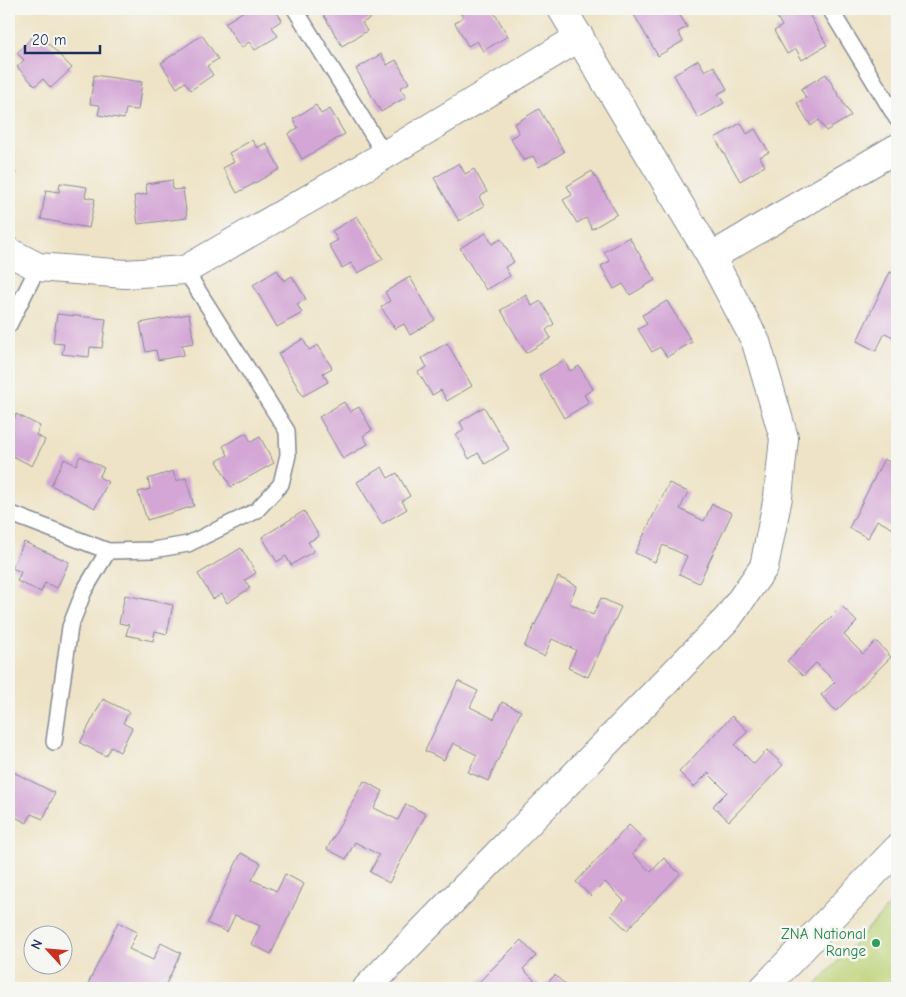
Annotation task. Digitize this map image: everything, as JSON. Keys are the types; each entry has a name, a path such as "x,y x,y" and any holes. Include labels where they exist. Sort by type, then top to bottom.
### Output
{"street":[{"path":"367,988 728,618 764,567 778,497 784,438 756,342 712,257 562,9"},
{"path":"9,252 38,267 126,274 185,270 385,155 580,37"},
{"path":"712,257 897,148"},
{"path":"764,988 897,849"}],"lane":[{"path":"295,9 385,155"},
{"path":"830,9 897,119"},
{"path":"9,325 38,267"},
{"path":"9,513 108,551 153,550 188,544 256,511 282,484 288,455 288,431 185,270"},
{"path":"54,742 70,627 84,591 108,551"}],"green space":[{"name":"ZNA National Range","path":"897,897 897,988 813,988"}],"building":[{"path":"247,9 275,9 282,20 272,27 278,36 255,50 249,42 241,48 225,23"},
{"path":"320,9 366,9 371,18 362,23 367,31 342,46"},
{"path":"458,9 492,9 508,36 483,51 477,41 468,46 455,23 463,17"},
{"path":"640,9 676,9 687,27 678,32 683,41 658,56 633,13"},
{"path":"791,9 806,9 827,45 802,60 796,49 787,54 774,31 782,26 777,17"},
{"path":"37,32 72,68 51,88 43,79 35,86 17,67 24,60 17,53"},
{"path":"202,35 218,59 207,66 213,75 191,90 185,82 177,88 161,63"},
{"path":"381,54 387,65 396,60 409,83 400,88 406,97 381,112 356,69"},
{"path":"698,60 705,71 714,66 727,89 718,94 724,103 698,118 674,75"},
{"path":"826,74 851,116 826,131 819,120 811,126 797,103 806,98 801,89"},
{"path":"94,75 142,82 138,110 126,109 124,119 98,115 100,105 90,104"},
{"path":"316,105 321,114 330,109 345,134 302,159 288,134 298,128 293,119"},
{"path":"539,109 564,152 539,167 533,156 524,161 510,138 519,133 514,124"},
{"path":"741,123 747,134 755,129 769,152 760,157 765,166 740,181 715,138"},
{"path":"252,140 257,148 266,143 280,169 237,193 223,168 234,162 229,153"},
{"path":"9,153 15,158 9,166"},
{"path":"459,163 465,174 474,169 487,192 479,197 484,206 459,221 434,178"},
{"path":"9,166 16,173 9,182"},
{"path":"592,171 617,214 592,229 586,218 577,223 563,200 572,195 567,186"},
{"path":"172,180 173,190 183,189 187,218 138,224 134,196 147,194 146,184"},
{"path":"60,183 87,187 85,197 95,199 89,228 41,219 46,190 59,192"},
{"path":"357,216 383,259 358,273 351,263 342,268 329,245 338,240 332,231"},
{"path":"486,233 492,244 501,239 514,262 505,267 510,276 486,290 460,248"},
{"path":"629,237 655,280 630,295 623,284 614,289 601,266 610,261 604,252"},
{"path":"277,270 284,281 292,276 306,299 297,304 302,313 277,327 253,285"},
{"path":"890,272 897,275 897,339 885,333 876,351 857,341"},
{"path":"410,277 435,320 410,335 404,324 395,329 381,307 390,301 385,292"},
{"path":"526,295 532,306 541,301 554,324 546,330 551,338 526,353 501,310"},
{"path":"667,301 692,342 667,357 660,347 652,352 638,329 647,324 642,315"},
{"path":"57,314 106,319 102,348 90,347 89,357 62,354 64,344 53,343"},
{"path":"189,314 194,343 182,345 184,355 158,360 156,350 146,352 140,323"},
{"path":"303,339 309,350 318,345 332,368 323,373 328,382 303,396 278,354"},
{"path":"447,343 472,386 447,401 441,390 432,395 418,372 427,367 422,358"},
{"path":"564,360 570,371 579,366 593,389 584,395 589,403 564,418 539,375"},
{"path":"344,402 350,412 359,407 372,430 363,436 368,444 343,459 319,417"},
{"path":"484,407 509,449 485,464 478,453 469,459 456,435 464,430 460,422"},
{"path":"16,414 40,426 36,435 45,440 32,466 9,454 9,422 12,423"},
{"path":"246,433 251,442 260,437 274,463 231,487 217,461 228,455 223,446"},
{"path":"80,456 104,468 99,477 108,482 95,508 51,485 64,459 76,465"},
{"path":"884,459 897,466 895,486 897,487 897,531 877,520 868,538 849,528"},
{"path":"382,467 388,478 397,473 410,496 402,501 407,509 382,524 357,482"},
{"path":"173,471 176,481 186,478 194,506 147,520 138,492 150,489 148,479"},
{"path":"669,483 688,492 680,509 704,521 712,504 732,513 699,583 679,574 687,556 663,545 655,562 635,553"},
{"path":"304,511 319,536 308,542 314,551 291,565 286,556 277,562 262,537"},
{"path":"897,540 897,553 892,550"},
{"path":"24,542 69,562 57,588 45,583 41,592 17,581 21,572 12,568"},
{"path":"241,548 256,573 245,580 250,588 227,603 222,594 213,599 198,574"},
{"path":"558,577 577,586 569,603 593,615 601,598 621,607 588,677 568,668 576,650 552,639 544,656 524,647"},
{"path":"125,595 173,605 167,634 155,631 153,641 126,635 129,625 119,623"},
{"path":"842,606 857,622 844,635 863,654 876,641 891,657 836,711 821,695 835,682 816,663 803,676 787,661"},
{"path":"458,681 478,691 470,707 494,719 502,702 521,711 488,781 468,772 477,755 453,743 444,760 425,751"},
{"path":"103,699 129,712 123,723 132,728 120,752 111,747 106,756 80,743"},
{"path":"732,716 748,731 735,745 754,764 767,750 783,765 729,821 713,806 727,792 708,773 694,787 679,772"},
{"path":"11,771 55,793 43,819 31,814 27,823 9,814 9,776"},
{"path":"364,781 383,791 374,808 398,820 406,804 426,814 389,883 370,872 379,855 355,842 346,859 327,849"},
{"path":"629,825 645,840 632,854 651,872 664,858 680,874 627,930 611,915 624,901 605,882 591,896 576,882"},
{"path":"241,853 261,863 252,880 277,891 285,874 304,884 271,954 251,944 260,926 235,915 227,932 207,923"},
{"path":"118,922 137,932 129,949 153,960 161,943 181,953 164,988 121,988 112,984 110,988 86,988"},
{"path":"521,940 536,956 523,969 542,988 473,988"},
{"path":"555,975 569,988 542,988"}],"place":[{"name":"ZNA National Range","path":"876,943"}]}
